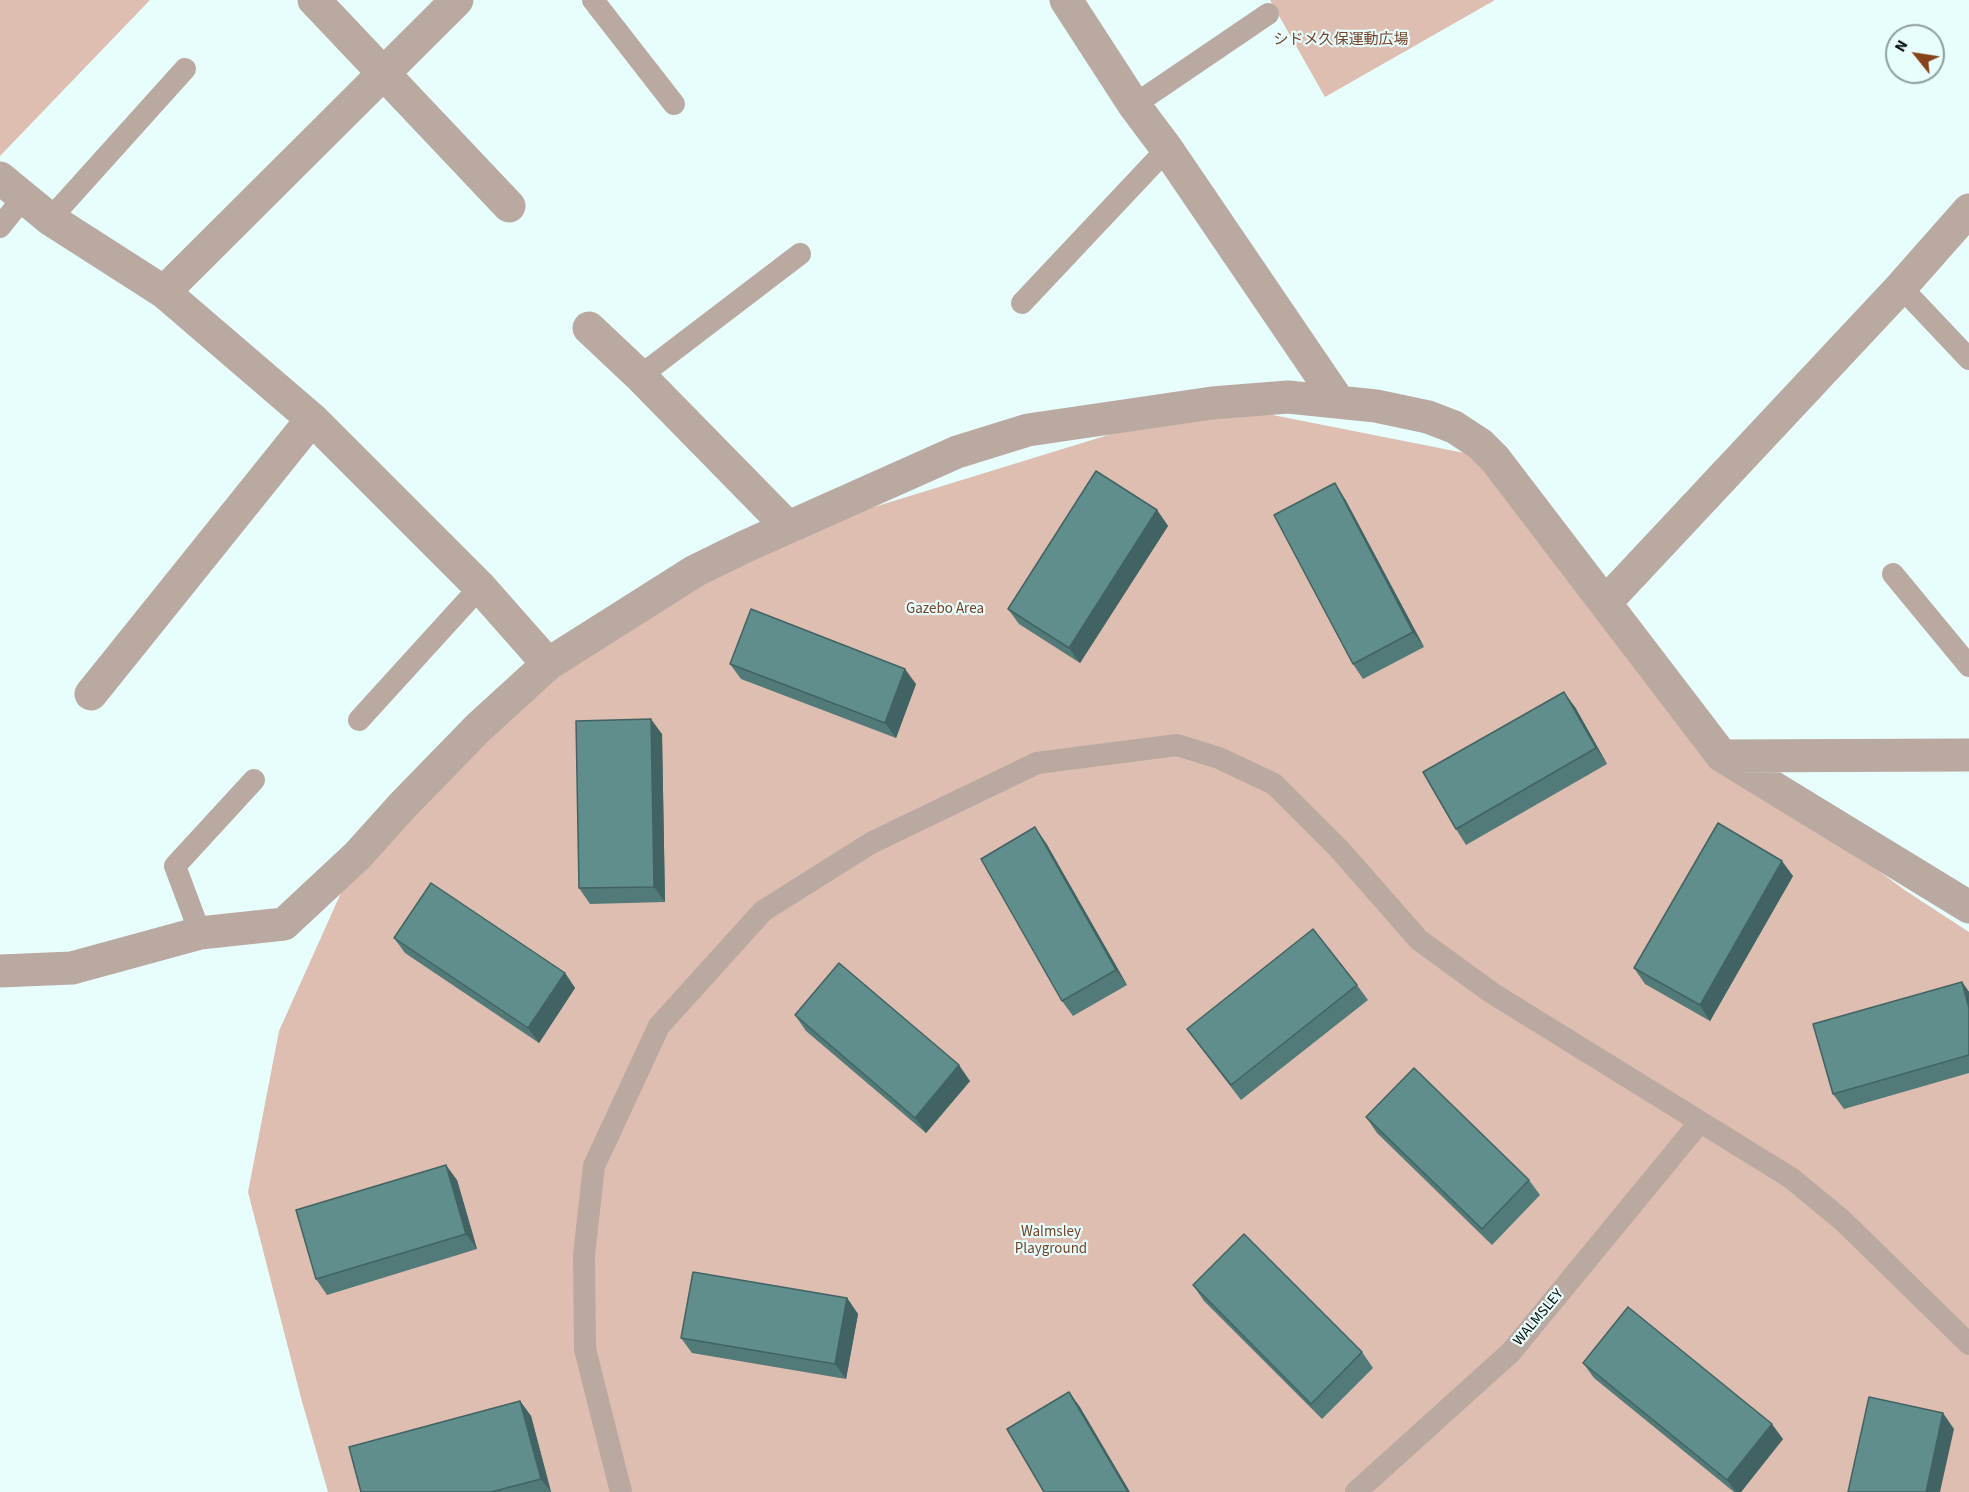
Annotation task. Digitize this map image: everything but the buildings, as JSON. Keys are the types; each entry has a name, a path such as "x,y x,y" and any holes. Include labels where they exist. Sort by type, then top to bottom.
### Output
{"street":[{"path":"314,0 509,206"},
{"path":"164,292 457,0"},
{"path":"1073,2 1134,105 1167,149 1339,402"},
{"path":"12,188 50,219 164,292 312,419 480,586 549,664"},
{"path":"1605,603 1969,210"},
{"path":"589,328 640,376 788,527"},
{"path":"0,971 72,968 200,933 284,924 358,855 402,805 478,728 549,664 695,571 788,527 957,452 1028,430 1212,403 1288,397 1376,406 1428,417 1454,427 1480,444 1495,459 1722,756 1969,907"},
{"path":"91,694 312,419"},
{"path":"1722,756 1969,755"}],"lane":[{"path":"593,0 674,104"},
{"path":"1134,105 1268,14"},
{"path":"50,219 185,69"},
{"path":"1022,303 1167,149"},
{"path":"0,227 12,188"},
{"path":"640,376 800,254"},
{"path":"1900,287 1969,359"},
{"path":"1893,574 1969,666"},
{"path":"359,720 480,586"},
{"path":"621,1492 585,1349 584,1255 594,1166 659,1026 763,911 871,843 1037,763 1177,745 1219,758 1274,784 1340,850 1419,940 1492,993 1791,1178 1842,1220 1969,1344"},
{"path":"200,933 175,866 254,780"},
{"name":"WALMSLEY","path":"1356,1492 1511,1352 1700,1122"}],"green space":[{"path":"0,0 150,0 0,156"},
{"name":"シドメ久保運動広場","path":"1270,0 1495,0 1325,97"},
{"path":"1212,403 1495,459 1722,756 1906,891 1969,932 1969,1492 328,1492 301,1398 248,1192 279,1031 358,855 520,691 744,547"}],"park label":[{"name":"Gazebo Area","path":"945,610"},
{"name":"Walmsley Playground","path":"1051,1242"}]}
